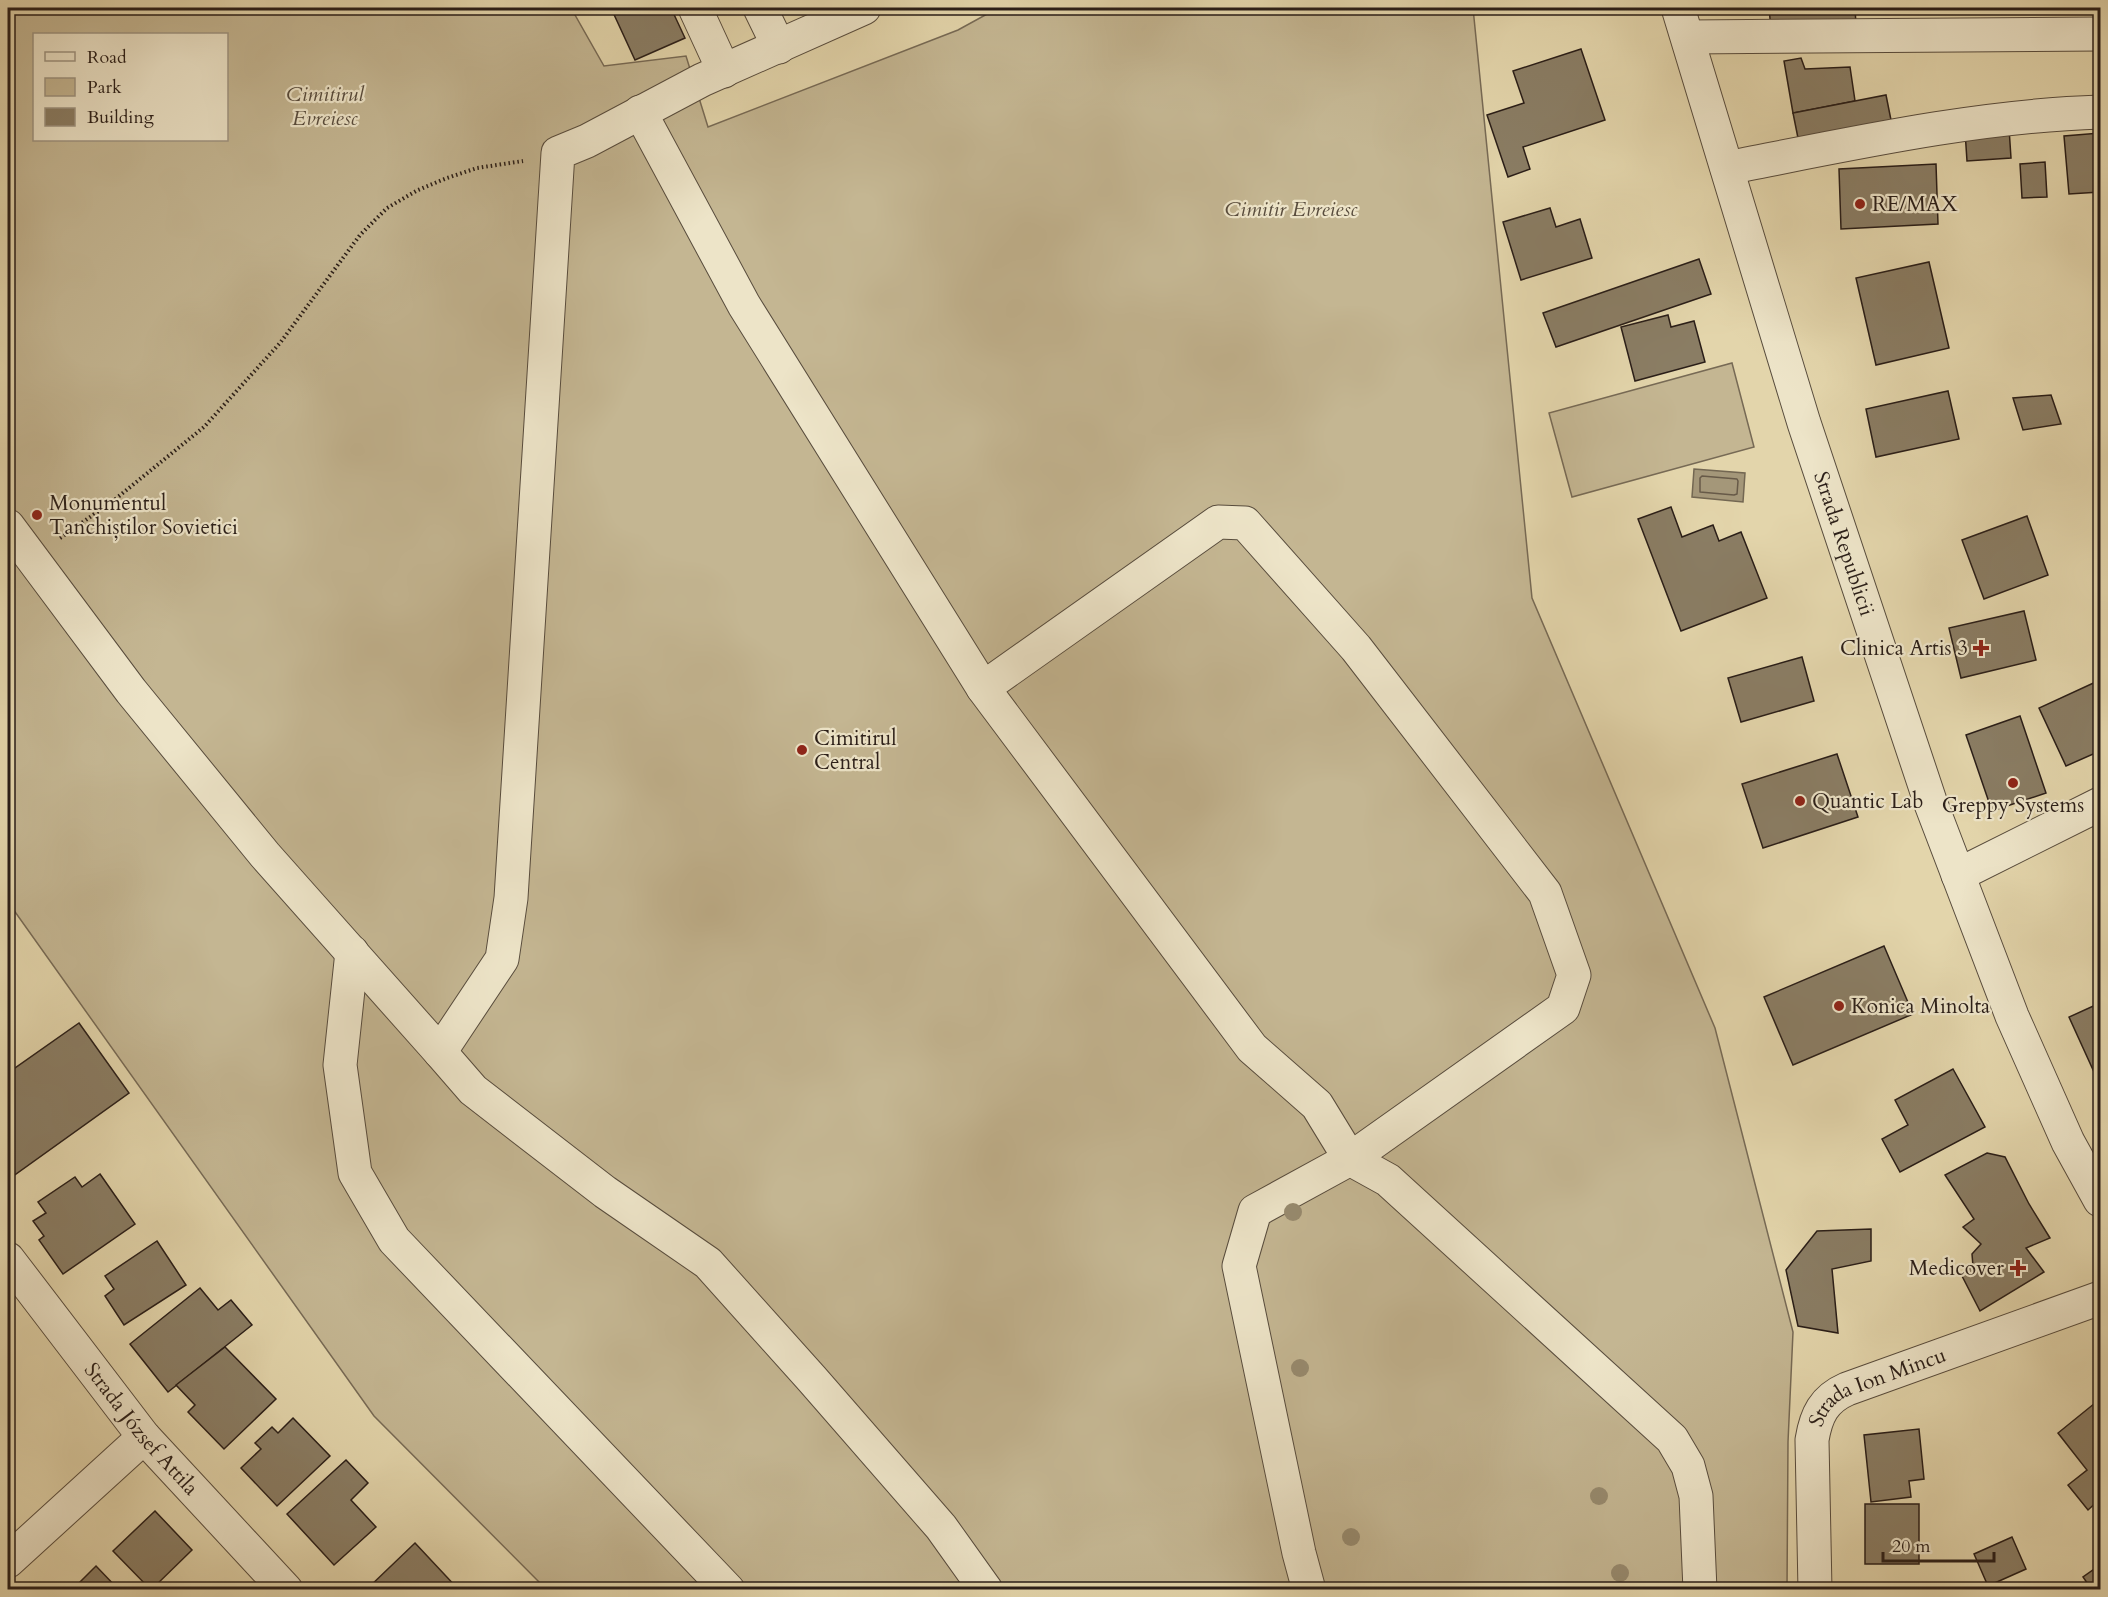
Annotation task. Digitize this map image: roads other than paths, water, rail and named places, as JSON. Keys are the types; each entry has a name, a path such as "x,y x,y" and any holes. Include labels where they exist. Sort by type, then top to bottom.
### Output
{"street":[{"path":"695,8 713,75"},
{"path":"760,8 779,47"},
{"path":"440,1052 502,959 511,898 558,153 587,141 713,75 864,8"},
{"path":"1683,22 2100,34"},
{"name":"Strada Republicii","path":"1683,22 1808,435 1931,804 2012,1016 2068,1142 2100,1200"},
{"path":"640,112 744,304 983,688 1252,1048 1317,1105 1350,1159 1388,1180 1672,1439 1688,1466 1696,1496 1700,1590"},
{"path":"1727,168 1926,130 2027,117 2100,112"},
{"path":"983,688 1218,522 1245,523 1356,648 1545,893 1574,975 1563,1008 1350,1159 1255,1211 1239,1266 1299,1553 1309,1590"},
{"path":"8,526 131,691 265,855 473,1090 596,1185 708,1263 941,1527 986,1590"},
{"path":"1958,875 2100,804"},
{"path":"352,952 340,1065 355,1173 394,1240 728,1590"},
{"name":"Strada József Attila","path":"8,1259 144,1437 286,1590"},
{"name":"Strada Ion Mincu","path":"1815,1590 1812,1440 1816,1420 1823,1405 1847,1389 2100,1298"},
{"path":"8,1561 144,1437"}],"water":[{"path":"1694,469 1745,473 1743,502 1692,497"}],"place":[{"name":"RE/MAX","path":"1860,204"},
{"name":"Monumentul Tanchiștilor Sovietici","path":"37,515"},
{"name":"Clinica Artis 3","path":"1981,648"},
{"name":"Cimitirul Central","path":"802,750"},
{"name":"Greppy Systems","path":"2013,783"},
{"name":"Quantic Lab","path":"1800,801"},
{"name":"Konica Minolta","path":"1839,1006"},
{"name":"Medicover","path":"2018,1268"}],"park label":[{"name":"Cimitirul Evreiesc","path":"325,106"},
{"name":"Cimitir Evreiesc","path":"1291,209"}]}
